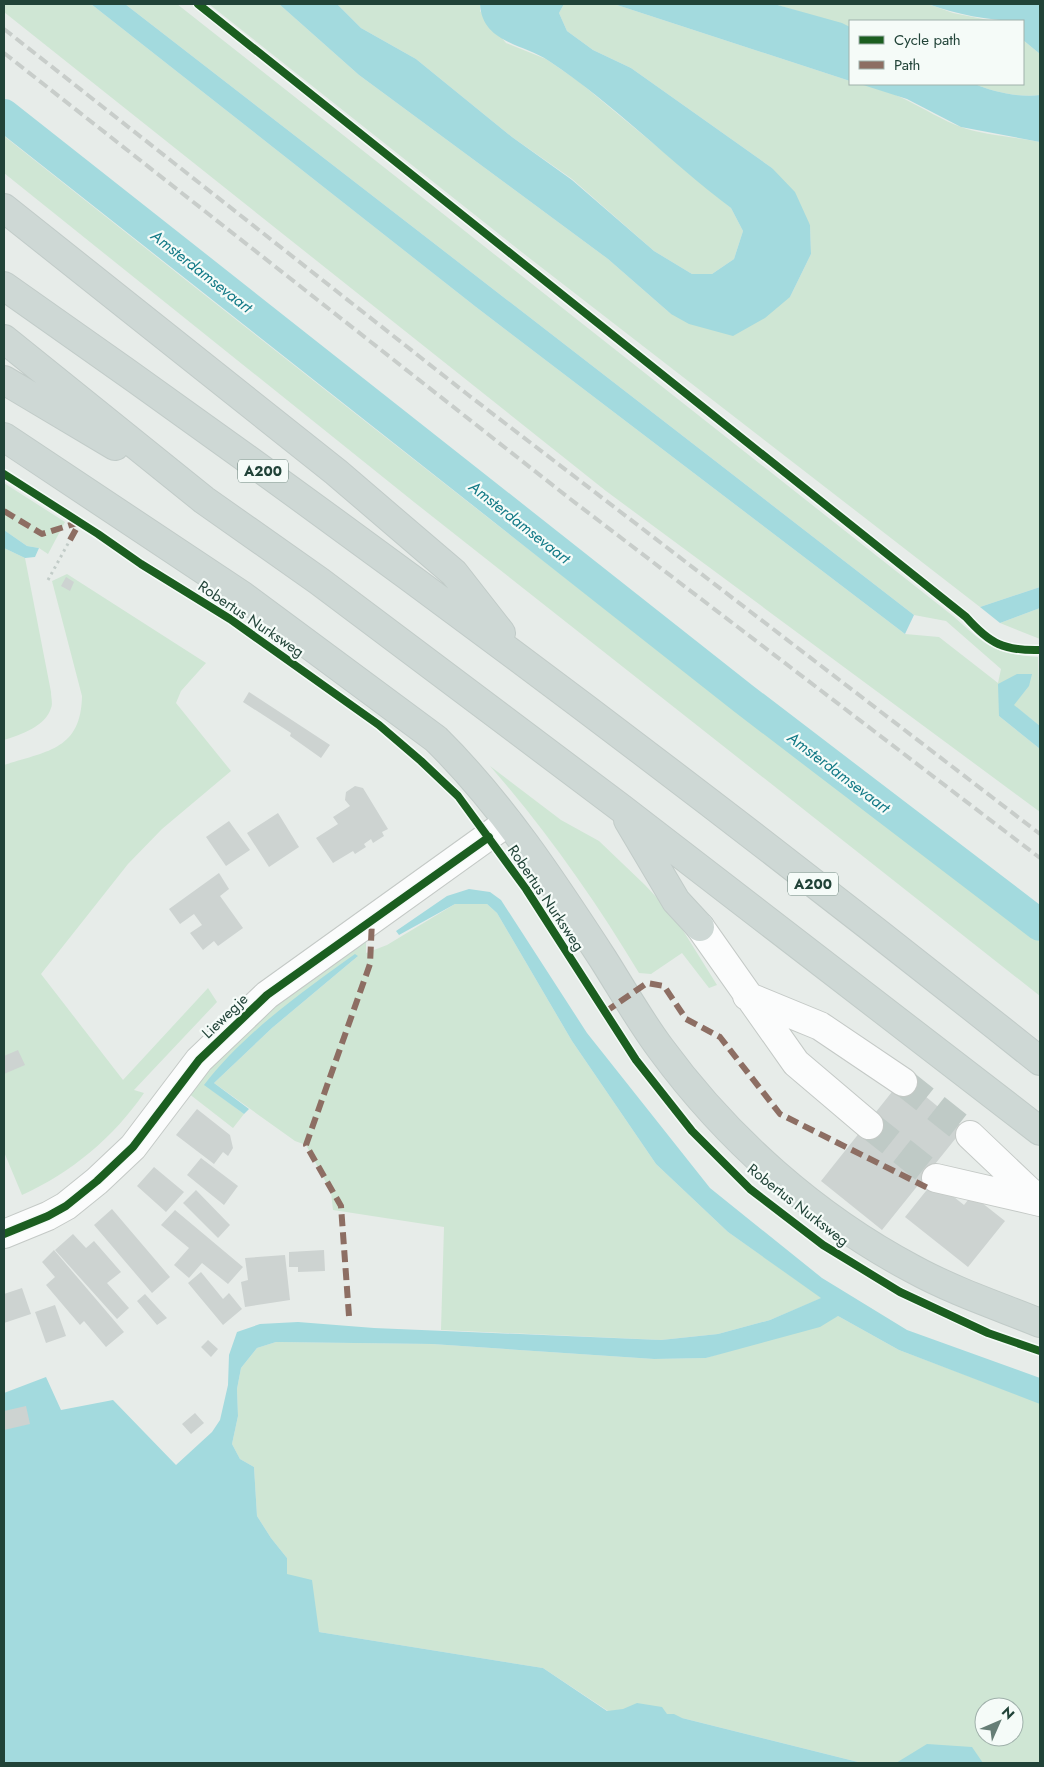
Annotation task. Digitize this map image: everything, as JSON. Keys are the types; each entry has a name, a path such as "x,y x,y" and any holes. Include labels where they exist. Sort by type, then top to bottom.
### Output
{"main road":[{"name":"A200","path":"4,208 336,472 454,573 520,658"},
{"name":"A200","path":"4,286 148,387 520,658 1040,1061"},
{"path":"4,339 204,500 319,582 621,808 1040,1131"},
{"path":"4,380 204,500"},
{"name":"Robertus Nurksweg","path":"4,437 243,596 436,740 460,763 508,822 577,919 661,1049 713,1113 770,1168 840,1224 914,1269 1040,1323"},
{"path":"621,808 676,900 700,927"}],"street":[{"name":"Liewegje","path":"4,1234 48,1216 66,1206 97,1181 133,1147 199,1060 267,995 508,822"},
{"path":"700,927 796,1063 869,1125"},
{"path":"747,996 820,1026 903,1082"},
{"path":"970,1136 1030,1192 1040,1197"},
{"path":"936,1178 1040,1202"}],"path":[{"path":"48,580 70,540"}],"green space":[{"path":"4,4 91,4 476,307 905,634 939,637 998,683 1001,669 946,621 914,615 125,4 177,4 953,616 982,641 1000,650 1023,656 1038,657 1040,726 1013,705 1029,686 999,716 1040,749 1040,812 606,491 4,12"},
{"path":"209,4 279,4 359,75 608,259 671,314 790,297 811,254 810,225 772,168 631,68 593,50 567,31 559,13 564,4 614,4 849,81 849,85 865,85 879,89 907,100 961,127 979,132 1040,142 1040,587 980,607 528,257"},
{"path":"337,4 480,4 480,11 506,43 546,59 578,81 731,208 743,231 734,259 712,274 692,274 654,251 572,179 512,137 416,59 361,28"},
{"path":"774,4 928,4 953,13 988,20 849,20 849,27"},
{"path":"1024,41 1040,54 1040,95 1024,96 990,90 978,85 1024,85"},
{"path":"4,136 520,542 1040,942 1040,996 414,502 4,173"},
{"path":"4,483 65,522 48,554 39,548 27,546 4,530"},
{"path":"4,548 25,558 51,692 52,706 44,720 38,725 4,740"},
{"path":"67,574 206,663 181,691 176,703 231,771 162,829 128,864 41,974 123,1080 208,988 217,1002 134,1090 144,1093 105,1139 58,1176 22,1195 4,1152 4,765 59,746 75,728 80,714 82,696 52,581"},
{"path":"1040,608 1040,639 1000,623"},
{"path":"490,766 561,820 599,841 645,885 674,916 717,985 709,988 682,953 651,974 639,973 569,866 531,815"},
{"path":"455,904 487,904 497,913 572,1041 656,1164 728,1232 822,1298 770,1320 718,1334 661,1340 441,1330 444,1227 333,1210 331,1192 306,1145 295,1141 214,1083 272,1028 358,956 296,1000 258,1030 222,1065 205,1085 244,1114 233,1128 188,1093 232,1046 269,1011 366,941 366,953 387,945"},
{"path":"838,1316 899,1350 1040,1403 1040,1763 862,1763 682,1718 608,1711 543,1668 319,1632 286,1574 287,1558 257,1516 254,1467 240,1459 232,1444 238,1416 237,1389 241,1368 257,1348 276,1342 432,1344 654,1359 706,1358"}],"water":[{"path":"91,4 125,4 914,615 905,634 476,307"},
{"path":"279,4 337,4 361,28 416,59 512,137 572,180 654,251 692,274 712,274 734,259 743,231 731,208 573,78 539,55 496,35 488,27 480,4 564,4 559,13 567,31 593,50 631,68 772,168 795,192 810,225 811,254 790,297 765,318 733,336 689,324 671,314 608,259 359,75"},
{"path":"614,4 774,4 842,23 849,26 849,81"},
{"path":"928,4 1040,4 1040,54 1024,41 1024,20 999,20 951,11"},
{"path":"863,85 978,85 1007,94 1040,95 1040,142 961,127 907,99"},
{"path":"4,530 27,546 39,548 35,557 25,558 4,548"},
{"path":"1040,587 1040,608 1000,623 980,607"},
{"path":"1017,674 1032,674 1029,686 1014,705 1040,726 1040,749 999,716 998,684"},
{"path":"469,889 490,892 501,900 587,1033 710,1188 822,1278 907,1330 1040,1378 1040,1404 899,1350 838,1316 820,1327 706,1358 654,1359 432,1344 276,1342 257,1348 241,1368 237,1389 238,1416 232,1444 240,1459 254,1467 257,1516 287,1558 287,1574 312,1580 319,1632 543,1668 607,1711 623,1709 637,1703 662,1707 667,1714 674,1714 682,1718 862,1763 4,1763 4,1393 46,1377 61,1410 113,1400 176,1465 212,1432 220,1420 228,1385 229,1355 237,1332 260,1324 298,1322 374,1328 661,1340 718,1334 770,1320 821,1298 728,1232 656,1164 572,1041 497,913 487,904 455,904 399,935 396,931 447,896"},
{"path":"355,954 358,956 272,1028 214,1083 249,1109 244,1114 204,1085 256,1030 295,998"},
{"path":"927,1744 972,1747 983,1763 896,1763"}],"building":[{"path":"66,577 74,582 70,591 61,586"},
{"path":"249,692 330,745 321,758 290,736 291,733 243,702"},
{"path":"355,786 363,788 388,829 382,832 384,836 373,843 371,839 364,844 366,847 355,854 353,851 333,863 316,838 338,824 333,817 350,806 345,800 346,792"},
{"path":"278,813 299,847 269,867 247,833"},
{"path":"229,821 250,850 226,866 206,837"},
{"path":"219,873 229,889 220,896 243,928 218,946 214,941 203,950 190,933 202,925 194,914 180,924 169,909"},
{"path":"18,1050 25,1065 4,1074 4,1056"},
{"path":"903,1078 964,1128 882,1230 821,1181"},
{"path":"197,1109 230,1135 233,1148 228,1156 223,1152 214,1164 176,1135"},
{"path":"201,1158 238,1186 224,1205 187,1175"},
{"path":"154,1167 184,1192 166,1212 137,1186"},
{"path":"934,1181 964,1205 972,1195 1005,1221 968,1267 905,1217"},
{"path":"196,1190 230,1225 218,1238 183,1203"},
{"path":"112,1209 170,1277 152,1293 94,1225"},
{"path":"175,1210 243,1267 228,1284 202,1263 189,1278 174,1265 189,1248 161,1225"},
{"path":"73,1234 86,1248 94,1241 121,1272 107,1283 129,1308 117,1319 55,1250"},
{"path":"54,1250 124,1332 106,1347 84,1321 80,1325 46,1285 55,1277 42,1262"},
{"path":"324,1250 325,1271 298,1272 298,1267 289,1267 289,1252"},
{"path":"285,1255 290,1300 245,1307 241,1282 248,1280 245,1258"},
{"path":"201,1272 223,1299 229,1293 242,1309 223,1325 188,1283"},
{"path":"22,1288 31,1314 4,1323 4,1294"},
{"path":"145,1294 167,1318 157,1325 137,1301"},
{"path":"55,1305 66,1336 46,1343 35,1312"},
{"path":"208,1340 218,1349 211,1357 201,1347"},
{"path":"26,1406 30,1424 4,1430 4,1411"},
{"path":"195,1413 204,1423 191,1434 182,1424"}],"waterway":[{"name":"Amsterdamsevaart","path":"4,115 744,699 1040,925"}],"tunnel":[{"path":"903,1082 970,1135"},
{"path":"869,1125 936,1178"}],"railway":[{"path":"4,29 467,394 1040,834"},
{"path":"4,53 569,498 1040,858"}],"marked path":[{"path":"4,511 42,534 80,522"},
{"path":"70,540 80,522"},
{"path":"349,1316 341,1206 306,1145 370,964 372,921"},
{"path":"605,1012 647,983 664,986 686,1019 720,1037 780,1114 928,1188"}],"cycle path":[{"path":"198,4 966,617 990,640 1007,647 1040,650"},
{"path":"4,474 141,564 230,619 379,725 458,796 526,889 636,1060 692,1131 750,1189 823,1245 900,1292 988,1333 1040,1351"},
{"path":"4,1234 48,1216 66,1206 97,1181 133,1147 199,1060 267,995 489,837"}]}
